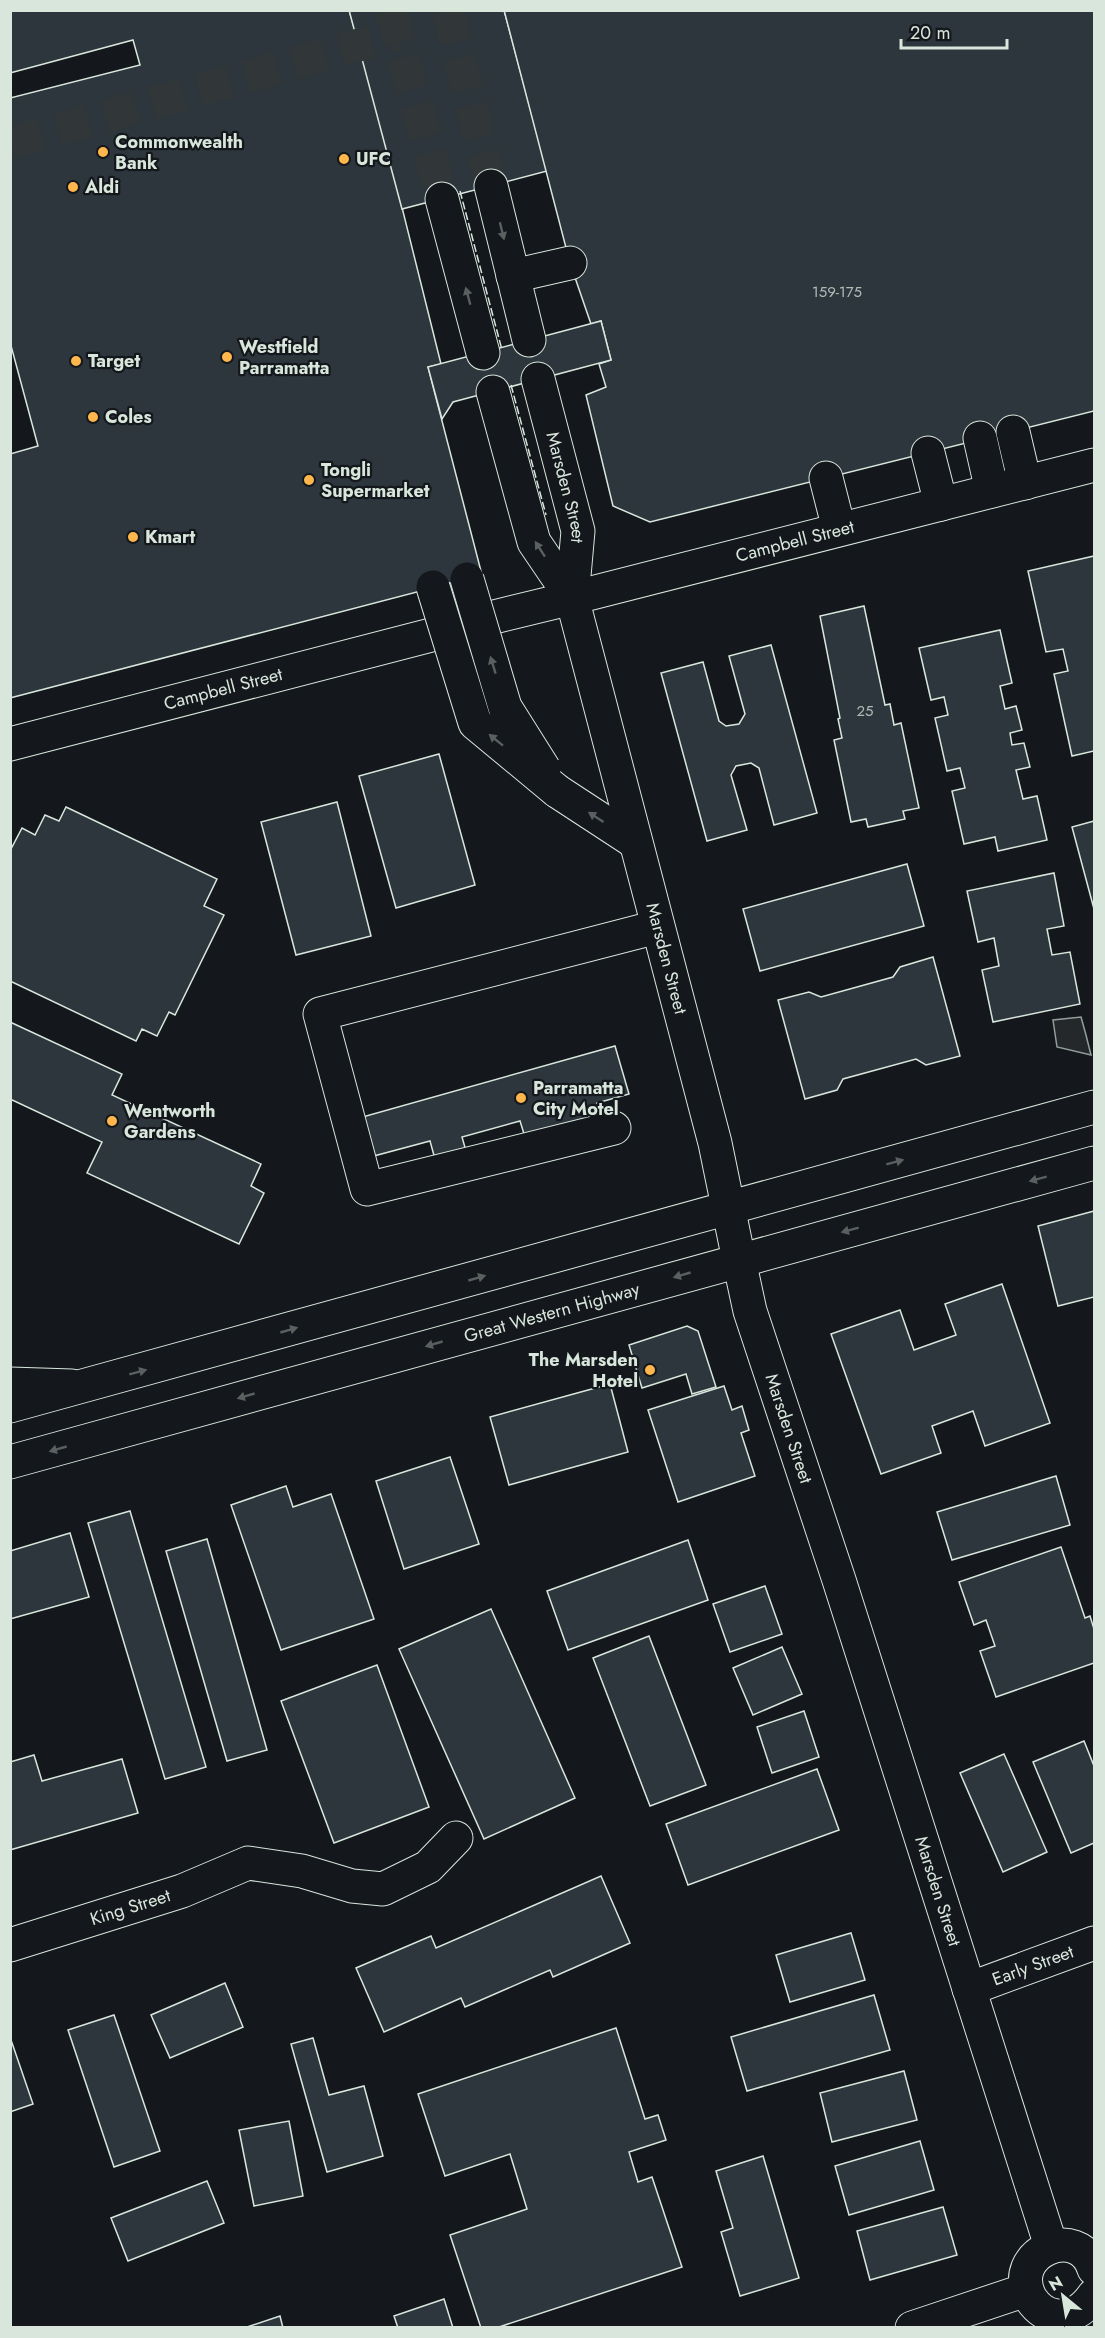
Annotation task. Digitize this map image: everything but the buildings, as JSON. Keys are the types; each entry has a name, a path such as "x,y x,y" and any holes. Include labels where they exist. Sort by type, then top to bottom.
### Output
{"main road":[{"path":"491,186 529,340"},
{"path":"442,199 483,353"},
{"path":"513,276 570,263"},
{"name":"Marsden Street","path":"538,379 578,531 572,598"},
{"name":"Marsden Street","path":"493,392 534,542 572,598 715,1143 750,1311 839,1580 1051,2246"},
{"path":"1013,432 1025,483"},
{"path":"980,438 992,491"},
{"path":"928,453 941,504"},
{"name":"Campbell Street","path":"494,617 1095,465"},
{"path":"826,478 838,529"},
{"path":"467,579 505,707 557,791"},
{"path":"434,587 475,723 557,791 636,842"},
{"name":"Campbell Street","path":"10,744 435,634"},
{"path":"614,1128 367,1189 320,1014 657,927"},
{"path":"10,1406 1095,1107"},
{"name":"Great Western Highway","path":"10,1462 1095,1163"},
{"path":"10,1383 81,1387"},
{"name":"King Street","path":"10,1945 182,1891 248,1863 302,1871 352,1886 383,1889 428,1867 456,1838"},
{"name":"Early Street","path":"969,1989 1095,1943"},
{"path":"1085,2312 1065,2316 1044,2312 1034,2305 1026,2290 1025,2278 1030,2263 1038,2253 1051,2246 1072,2246 1083,2252 1095,2269"},
{"path":"912,2328 1026,2290"}],"shaded area":[{"path":"1081,1017 1091,1055 1057,1047 1053,1020"}],"tunnel":[{"path":"391,10 442,199"},
{"path":"448,10 491,186"},
{"path":"10,143 398,34"}],"fence":[{"path":"460,191 502,350"},
{"path":"511,385 546,515"}],"place":[{"name":"Commonwealth Bank","path":"103,152"},
{"name":"UFC","path":"344,159"},
{"name":"Aldi","path":"73,187"},
{"name":"Westfield Parramatta","path":"227,357"},
{"name":"Target","path":"76,361"},
{"name":"Coles","path":"93,417"},
{"name":"Tongli Supermarket","path":"309,480"},
{"name":"Kmart","path":"133,537"},
{"name":"Parramatta City Motel","path":"521,1098"},
{"name":"Wentworth Gardens","path":"112,1121"},
{"name":"The Marsden Hotel","path":"650,1370"}]}
